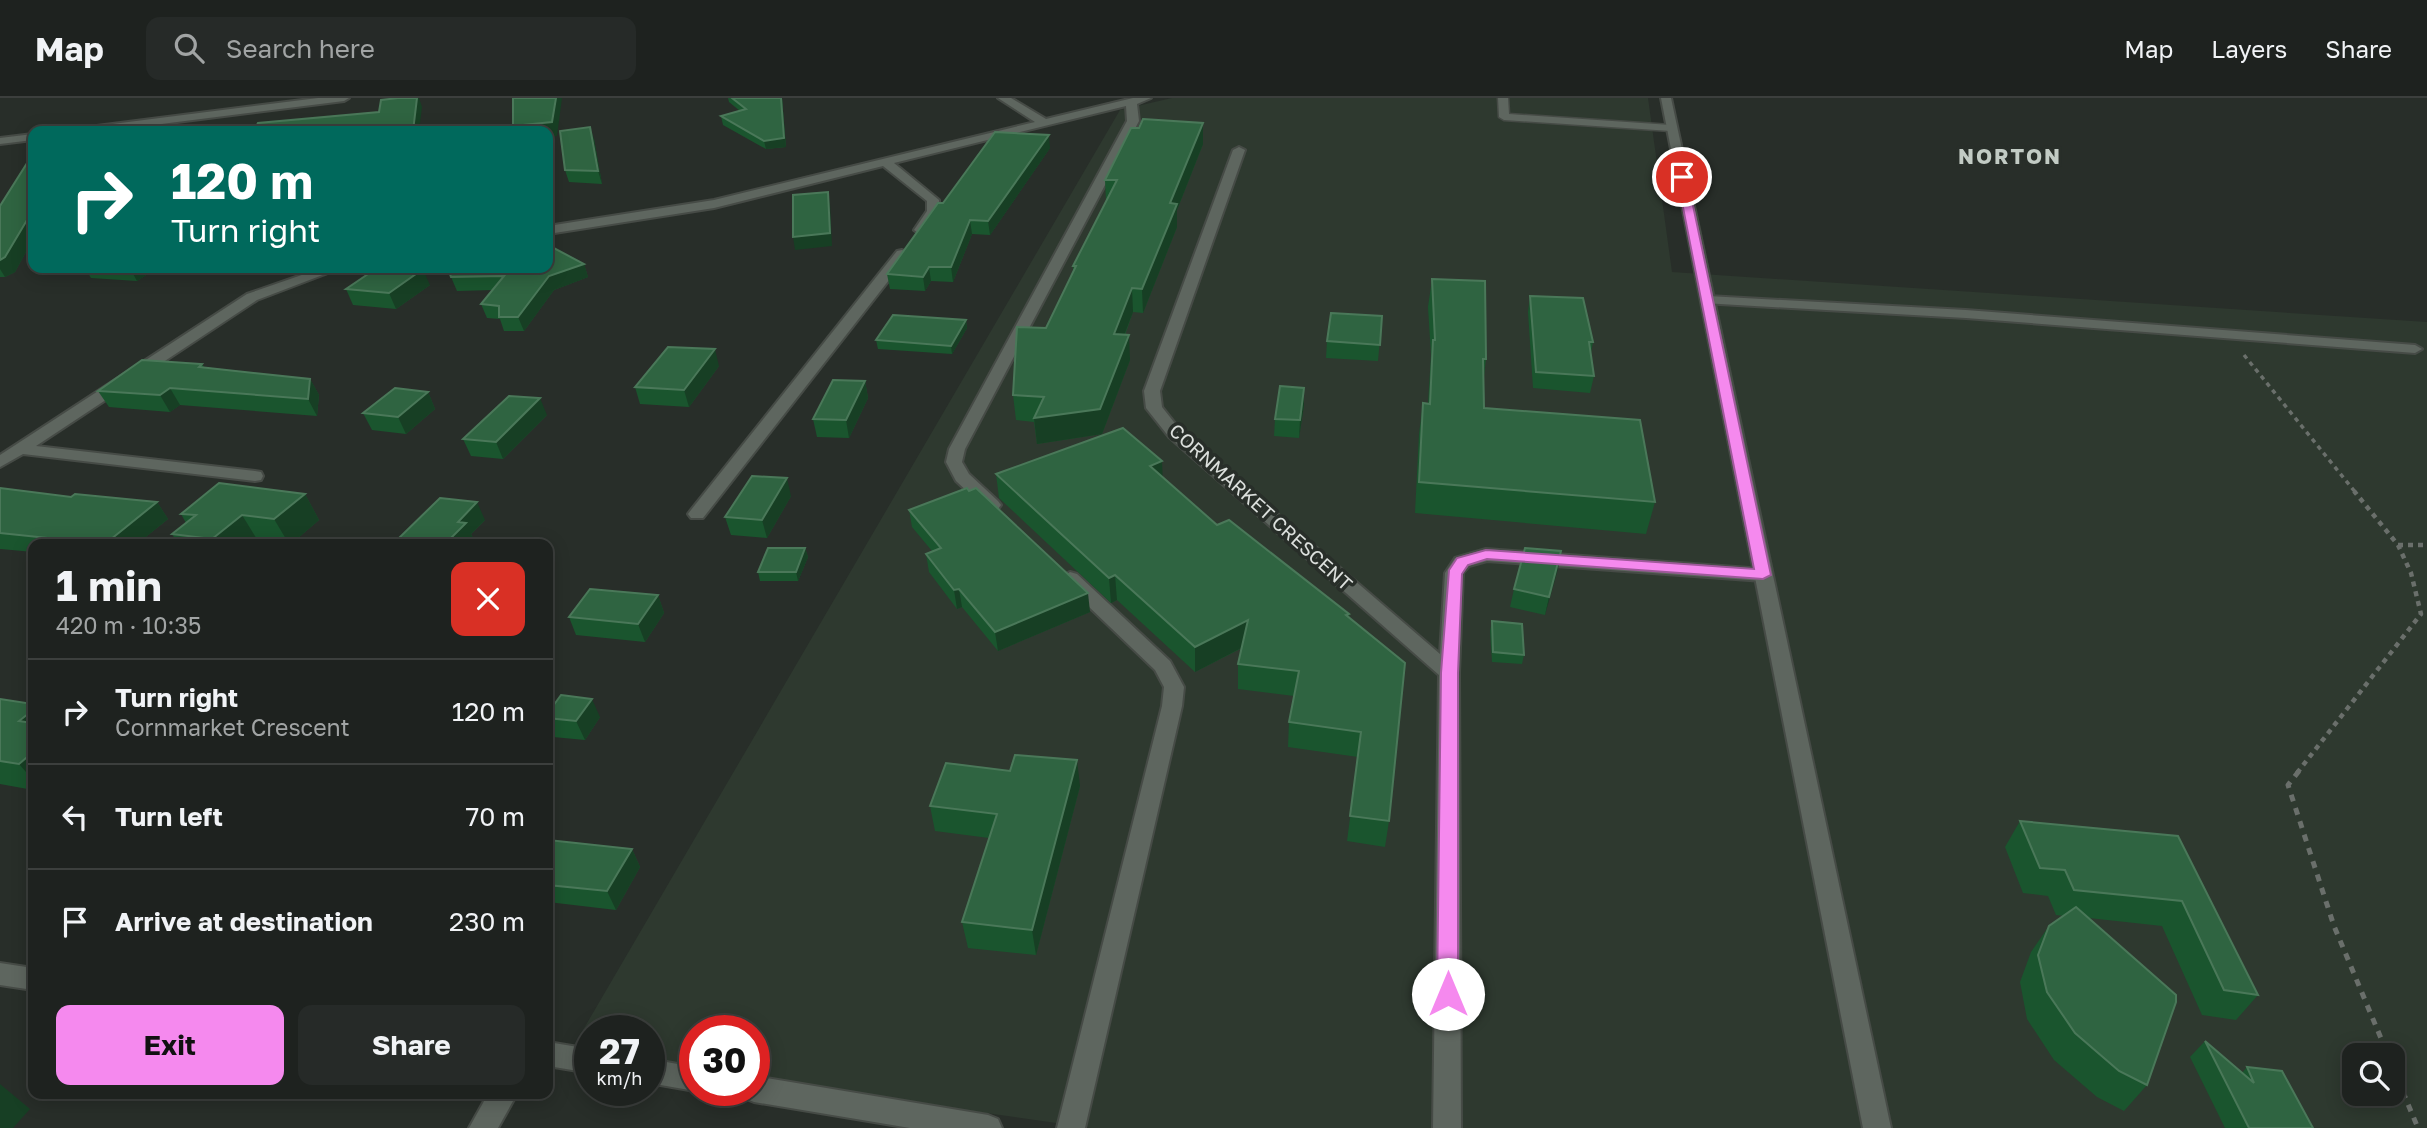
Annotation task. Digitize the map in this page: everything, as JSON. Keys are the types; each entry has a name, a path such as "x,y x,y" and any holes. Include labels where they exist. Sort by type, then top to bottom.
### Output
{"street":[{"path":"121,126 344,98"},
{"path":"1003,98 1045,123"},
{"path":"1666,98 1877,1128"},
{"path":"553,229 714,204 1139,100 1133,121 957,449 954,462 962,477 1002,515"},
{"path":"0,141 28,138"},
{"name":"CORNMARKET CRESCENT","path":"1239,150 1152,391 1154,408 1175,434 1450,673"},
{"path":"697,514 889,273 933,211 933,200 887,163"},
{"path":"0,462 252,297 320,273"},
{"path":"1708,300 2226,332 2421,349 2427,361"},
{"path":"20,449 255,476"},
{"path":"1447,1128 1450,673 1454,573 1462,562 1486,555 1763,575"},
{"path":"1052,562 1163,666 1174,687 1172,706 1071,1128"},
{"path":"0,974 28,978"},
{"path":"553,1055 574,1058"},
{"path":"770,1092 988,1128"},
{"path":"483,1128 500,1099"}],"lane":[{"path":"1503,98 1504,117 1671,128"}],"path":[{"path":"2226,332 2398,545 2411,573 2421,614 2288,785 2334,926 2383,1043"},
{"path":"2398,545 2427,545"},
{"path":"2405,1097 2418,1128"}],"shaded area":[{"path":"1172,98 1648,98 1672,272 2427,322 2427,1128 1091,1128 770,1082 770,1015 679,1015 679,1070 665,1067 665,1015 592,1015 1120,110"}],"building":[{"path":"417,98 414,126 256,126 258,123 379,112 381,100"},
{"path":"513,98 556,98 552,122 513,126"},
{"path":"732,98 781,98 784,138 764,141 721,116 746,109"},
{"path":"1143,119 1203,123 1170,203 1177,204 1142,289 1132,288 1114,334 1129,335 1100,409 1034,418 1044,397 1013,395 1017,327 1046,328 1076,266 1073,266 1117,180 1105,180 1131,128 1139,128"},
{"path":"590,127 598,171 565,170 560,131"},
{"path":"995,132 1049,135 988,221 970,220 951,267 929,267 923,277 887,274 938,203 943,203"},
{"path":"28,162 28,218 5,257 0,260 0,206"},
{"path":"828,192 830,233 793,237 793,195"},
{"path":"553,248 584,264 549,276 518,317 499,317 499,306 481,304 504,276 451,277 450,274 553,273"},
{"path":"370,273 417,273 389,293 346,289"},
{"path":"1432,279 1485,281 1484,408 1640,420 1655,502 1419,482 1423,403 1430,404 1435,340"},
{"path":"1530,296 1583,298 1593,342 1589,342 1594,376 1536,372"},
{"path":"1331,313 1382,316 1380,345 1327,341"},
{"path":"893,315 966,320 951,346 876,340"},
{"path":"668,347 715,349 684,390 635,387"},
{"path":"142,360 202,364 199,367 310,379 308,399 170,388 160,395 98,391"},
{"path":"833,380 865,381 846,420 813,419"},
{"path":"1280,386 1304,388 1300,420 1275,419"},
{"path":"395,388 428,392 398,417 363,413"},
{"path":"509,396 540,398 496,442 463,439"},
{"path":"1123,428 1162,461 1150,466 1217,525 1229,520 1349,614 1346,615 1405,663 1389,821 1350,816 1361,732 1289,722 1299,671 1238,664 1248,620 1195,647 1115,575 1109,578 996,474"},
{"path":"752,476 787,478 762,520 725,517"},
{"path":"219,483 305,494 274,519 242,515 212,539 172,534 196,515 181,514"},
{"path":"0,488 71,497 75,494 157,502 111,539 57,539 0,533"},
{"path":"967,488 969,491 976,488 1088,593 995,632 959,589 954,590 926,554 941,548 909,510"},
{"path":"440,498 477,502 458,522 466,523 450,539 398,539"},
{"path":"768,548 805,548 796,572 758,572"},
{"path":"1525,548 1561,551 1549,597 1514,589"},
{"path":"590,589 658,595 638,624 569,617"},
{"path":"1492,621 1522,624 1524,655 1493,652"},
{"path":"561,695 592,699 576,721 553,719 553,706"},
{"path":"0,699 28,703 28,714 19,721 28,722 28,756 19,764 0,761"},
{"path":"1015,755 1077,760 1032,930 962,922 997,814 930,806 946,763 1010,771"},
{"path":"2020,821 2178,836 2258,995 2224,990 2182,901 2074,890 2065,870 2040,868"},
{"path":"553,841 632,849 607,891 553,886"},
{"path":"2076,907 2176,995 2176,1002 2147,1085 2119,1071 2075,1033 2047,992 2038,955 2049,926"},
{"path":"2205,1041 2254,1083 2247,1067 2282,1071 2313,1128 2249,1128"}],"district":[{"name":"NORTON","path":"2010,157"}],"route":[{"path":"1448,994 1450,673 1454,573 1462,562 1486,555 1763,575 1682,177"}]}
